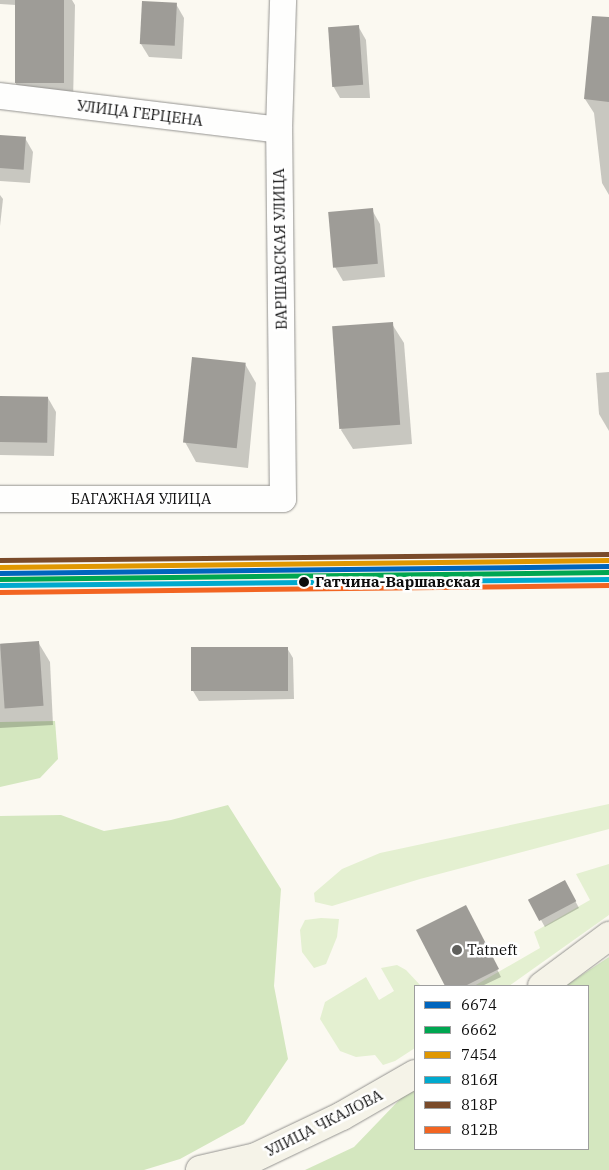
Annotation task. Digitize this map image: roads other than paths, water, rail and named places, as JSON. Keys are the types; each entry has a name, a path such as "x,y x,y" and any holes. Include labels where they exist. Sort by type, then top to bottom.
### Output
{"main road":[{"path":"543,985 609,936"},
{"name":"УЛИЦА ЧКАЛОВА","path":"200,1170 256,1157 342,1116 414,1075"}],"street":[{"name":"ВАРШАВСКАЯ УЛИЦА","path":"283,0 279,130 283,499"},
{"name":"УЛИЦА ГЕРЦЕНА","path":"0,96 279,130"},
{"name":"БАГАЖНАЯ УЛИЦА","path":"0,499 283,499"}],"place":[{"name":"Гатчина-Варшавская","path":"304,582"},
{"name":"Tatneft","path":"457,950"}]}
